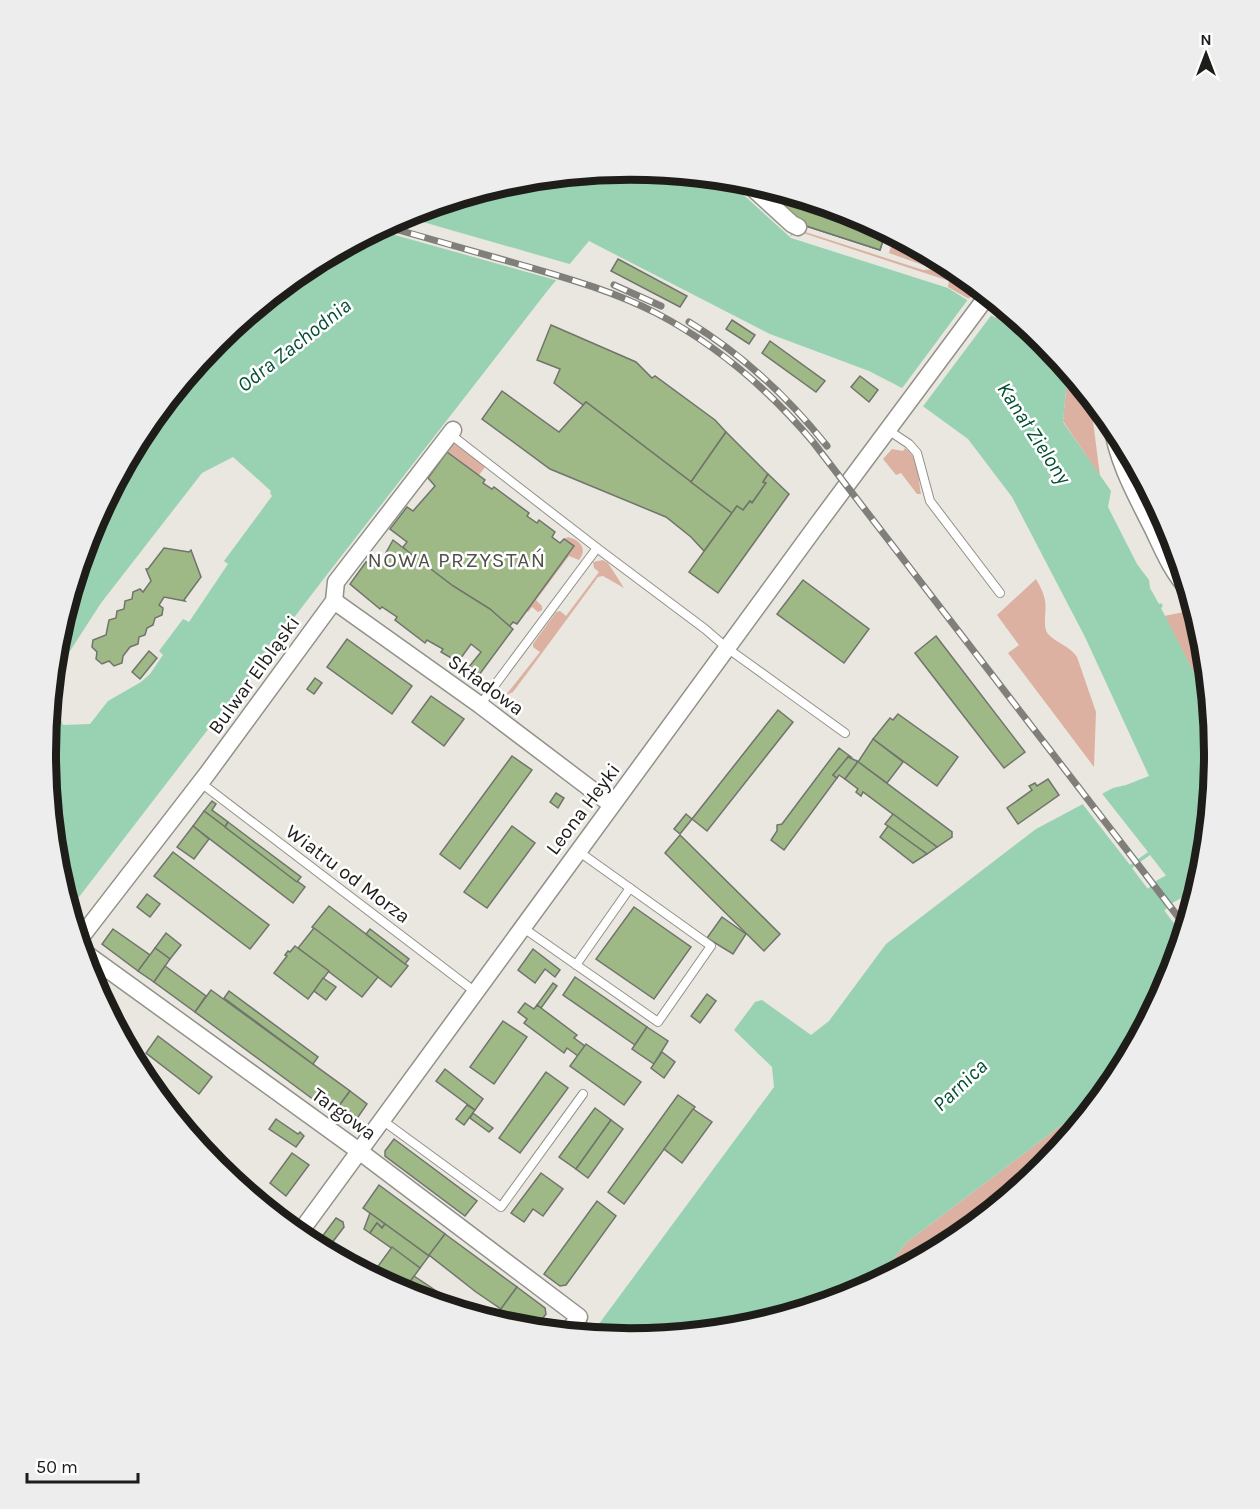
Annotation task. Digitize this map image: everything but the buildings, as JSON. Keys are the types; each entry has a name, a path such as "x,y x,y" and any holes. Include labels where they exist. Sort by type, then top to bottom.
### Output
{"street":[{"path":"761,196 798,227"},
{"name":"Leona Heyki","path":"304,1227 474,991 983,302"},
{"name":"Bulwar Elbląski","path":"84,934 201,783 334,601 336,582 452,432"},
{"path":"1117,449 1127,476 1174,571"},
{"name":"Składowa","path":"334,601 480,705 612,805"},
{"name":"Targowa","path":"93,959 359,1151 579,1317 572,1326"}],"lane":[{"path":"888,430 909,444 917,453 930,501 1000,593"},
{"path":"452,432 597,548 705,628 727,648 845,733"},
{"path":"480,705 597,548"},
{"name":"Wiatru od Morza","path":"201,783 474,991"},
{"path":"522,927 658,1022 711,946 578,851"},
{"path":"576,964 630,888"},
{"path":"382,1119 501,1207 583,1094"}],"shaded area":[{"path":"796,229 923,270 938,270 973,294 969,299 948,287 949,281 797,231 790,236"},
{"path":"893,244 928,264 923,265 889,253"},
{"path":"998,314 1022,335 995,318"},
{"path":"1067,382 1092,413 1100,476 1063,421"},
{"path":"454,443 485,467 479,475 447,452"},
{"path":"905,448 913,457 921,494 917,494 901,473 896,475 883,459 892,449 903,451"},
{"path":"568,537 576,540 581,546 582,556 579,560 569,556 536,600 542,606 542,610 538,612 532,607 528,612 526,611 574,547 564,539"},
{"path":"603,560 608,563 624,588 603,576 598,577 513,692 506,695 540,652 533,647 533,644 556,612 560,611 566,616 599,572 594,568 593,562"},
{"path":"1036,579 1044,598 1046,631 1077,657 1096,712 1094,767 1008,653 1019,645 997,615"},
{"path":"1186,612 1201,686 1164,616"},
{"path":"1080,1111 1036,1161 980,1210 949,1232 938,1234 920,1250 886,1269 907,1242"}],"water":[{"path":"630,180 668,181 739,190 791,238 948,288 1021,334 1067,382 1063,422 1111,491 1108,507 1137,564 1149,580 1150,588 1159,604 1163,606 1161,608 1200,685 1204,754 1203,792 1200,829 1185,903 1161,974 1145,1009 1128,1042 1086,1104 1080,1111 907,1242 886,1269 815,1299 742,1318 668,1328 596,1328 774,1087 772,1067 734,1030 755,1002 762,1000 811,1035 829,1021 886,944 1036,829 1113,788 1149,776 1085,637 1012,497 968,439 902,388 869,371 770,334 589,241 548,290 75,902 60,829 56,754 58,711 63,725 90,724 108,701 141,682 150,674 163,655 159,651 183,619 189,622 228,564 224,561 272,496 271,491 233,457 202,473 101,603 63,661 75,606 99,535 132,467 152,435 198,376 224,348 280,299 311,277 376,239 410,224 445,210 518,191 592,181"}],"pier":[{"path":"418,221 573,265 559,281 389,233"},
{"path":"969,298 993,313 921,409 900,391"},
{"path":"1100,791 1148,852 1130,865 1081,802"},
{"path":"1150,855 1186,901 1177,928 1132,868"}],"waterway":[{"name":"Parnica","path":"1132,923 1164,892 1191,878"}],"railway":[{"path":"397,230 569,279 639,305 700,339 741,370 778,404 813,442 1180,919"},
{"path":"614,285 661,306"},
{"path":"689,322 728,348 764,378 827,446"}],"district":[{"name":"NOWA PRZYSTAŃ","path":"457,560"}],"water label":[{"name":"Odra Zachodnia","path":"294,345"},
{"name":"Kanał Zielony","path":"1034,433"}]}
